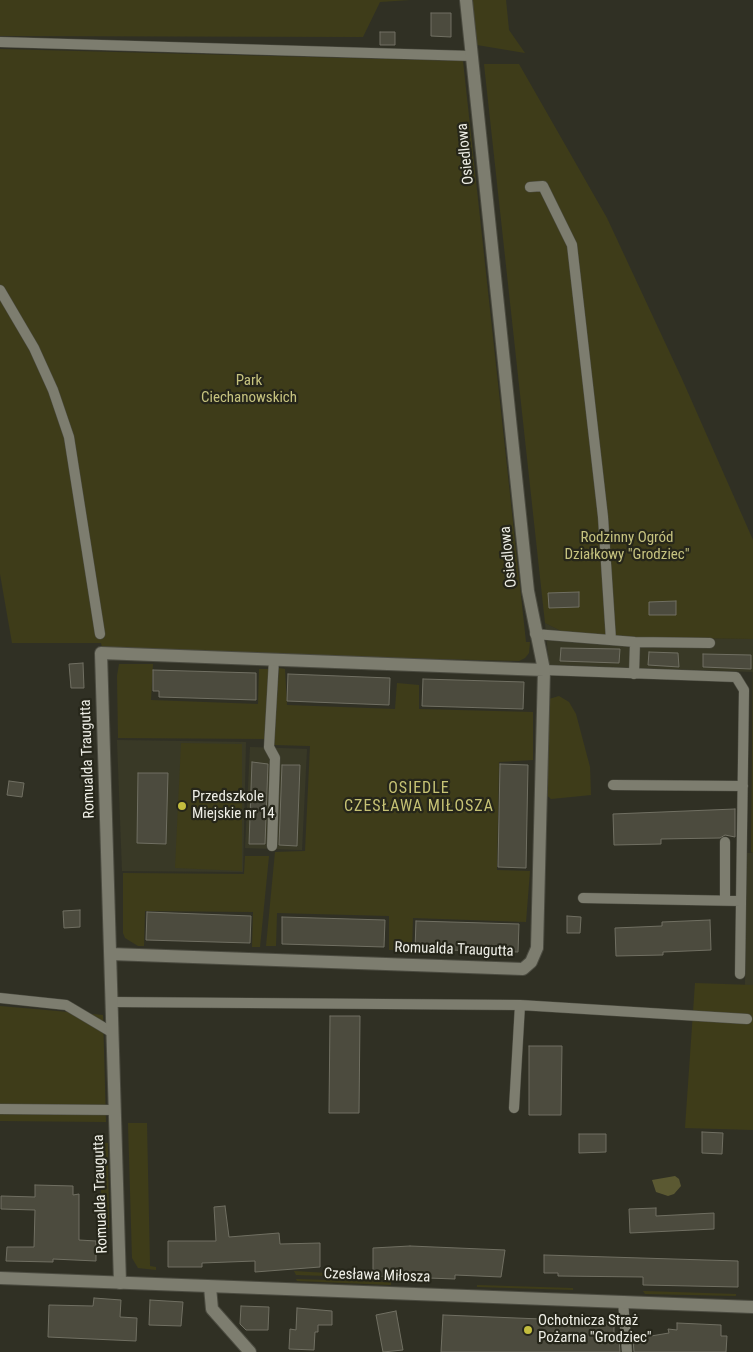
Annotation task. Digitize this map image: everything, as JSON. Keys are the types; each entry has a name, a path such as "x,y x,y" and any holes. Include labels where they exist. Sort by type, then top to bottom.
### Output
{"street":[{"name":"Osiedlowa","path":"466,0 526,571 535,634 544,670"},
{"name":"Romualda Traugutta","path":"120,1283 101,652 274,659"},
{"path":"274,659 544,670"},
{"name":"Romualda Traugutta","path":"111,954 523,969 531,962 537,948 544,670"},
{"name":"Czesława Miłosza","path":"0,1278 753,1307"},
{"path":"210,1287 212,1309 250,1352"}],"lane":[{"path":"0,42 472,56"},
{"path":"530,187 543,186 572,245 603,517 610,640"},
{"path":"0,290 34,348 53,390 69,437 100,634"},
{"path":"535,634 635,642 710,643"},
{"path":"634,674 635,642"},
{"path":"272,846 275,758 270,747 274,659"},
{"path":"544,670 736,677 744,690 740,974"},
{"path":"613,785 743,786"},
{"path":"725,842 725,900"},
{"path":"583,898 741,900"},
{"path":"0,998 66,1005 113,1033"},
{"path":"113,1002 520,1005 747,1019"},
{"path":"514,1108 520,1005"},
{"path":"0,1109 115,1110"},
{"path":"623,1301 626,1352"}],"shaded area":[{"path":"545,623 561,631 603,637 753,639 753,672 549,665"},
{"name":"Przedszkole Miejskie nr 14","path":"117,740 246,742 243,872 122,871"},
{"path":"250,747 307,749 302,850 245,848"},
{"path":"746,853 753,853 753,985 745,985"},
{"path":"675,1176 679,1179 681,1186 674,1194 668,1196 656,1192 652,1180"}],"green space":[{"path":"0,0 410,0 380,2 363,37 0,36"},
{"path":"472,0 506,0 509,30 525,53 477,45"},
{"name":"Park Ciechanowskich","path":"0,49 463,61 526,642 530,642 529,653 525,658 519,661 394,658 102,647 101,643 12,643 0,574"},
{"name":"Rodzinny Ogród Działkowy \"Grodziec\"","path":"484,64 519,64 607,218 682,379 753,540 753,639 603,637 561,631 545,623"},
{"path":"753,646 753,853 751,852"},
{"path":"119,664 153,664 151,700 258,704 259,669 271,669 266,739 118,738 117,676"},
{"path":"279,668 285,669 287,705 395,709 397,683 419,685 419,709 533,712 533,760 499,762 497,870 530,871 526,922 413,918 412,950 389,950 389,916 277,913 276,946 266,946 275,852 305,851 310,746 274,745"},
{"path":"559,696 569,702 576,714 590,767 591,795 551,799 544,793 549,699"},
{"path":"181,743 242,744 242,871 175,868"},
{"path":"245,856 269,856 260,947 252,947 253,912 145,911 144,946 138,946 125,938 123,933 123,873 244,874"},
{"path":"695,983 753,985 753,1130 685,1128"},
{"path":"0,1006 103,1015 106,1122 0,1121"},
{"path":"128,1123 147,1123 150,1266 156,1267 156,1270 138,1268 132,1258"},
{"path":"102,1142 108,1143 109,1228 100,1228"},
{"path":"294,1271 394,1277 394,1278 296,1275"},
{"path":"296,1279 391,1282 391,1285 297,1281"},
{"path":"477,1285 573,1288 573,1290 477,1287"},
{"path":"643,1291 736,1294 736,1296 645,1294"}],"building":[{"path":"431,13 451,13 451,37 431,36"},
{"path":"380,32 395,32 395,45 380,45"},
{"path":"579,592 579,607 549,608 548,593"},
{"path":"676,601 676,615 649,615 649,602"},
{"path":"561,648 620,649 619,663 560,661"},
{"path":"649,652 678,653 679,667 648,665"},
{"path":"703,654 751,655 751,669 703,667"},
{"path":"83,663 84,688 71,688 69,664"},
{"path":"153,670 256,673 256,700 159,697 159,691 153,691"},
{"path":"288,674 390,678 389,705 287,701"},
{"path":"423,679 524,682 523,709 422,706"},
{"path":"252,762 268,764 265,844 249,844"},
{"path":"500,764 528,765 526,868 498,867"},
{"path":"282,765 300,765 297,846 279,845"},
{"path":"138,773 168,773 166,844 137,843"},
{"path":"9,781 24,783 22,797 7,795"},
{"path":"735,809 735,837 725,835 720,838 661,839 661,844 614,845 613,814"},
{"path":"80,910 80,927 64,928 63,911"},
{"path":"147,912 251,916 250,943 146,940"},
{"path":"567,916 581,917 580,933 567,933"},
{"path":"282,917 385,920 384,947 282,944"},
{"path":"710,920 711,950 663,952 663,955 616,956 615,928 662,926 662,922"},
{"path":"416,921 519,924 518,952 415,949"},
{"path":"330,1016 360,1016 359,1113 329,1113"},
{"path":"529,1046 562,1046 561,1115 529,1115"},
{"path":"702,1132 723,1133 722,1154 702,1153"},
{"path":"579,1134 606,1134 606,1152 579,1153"},
{"path":"35,1185 73,1186 73,1195 79,1194 79,1240 96,1241 96,1261 53,1259 53,1262 6,1261 7,1247 34,1247 35,1210 1,1209 1,1196 35,1197"},
{"path":"225,1206 229,1237 279,1233 280,1244 320,1243 320,1267 255,1272 255,1261 202,1263 202,1267 168,1267 168,1241 216,1241 214,1207"},
{"path":"656,1208 656,1216 714,1213 714,1229 630,1233 629,1209"},
{"path":"410,1246 505,1250 501,1277 455,1275 455,1279 373,1276 373,1248"},
{"path":"544,1255 738,1261 738,1287 643,1285 643,1277 558,1276 558,1273 544,1273"},
{"path":"94,1298 121,1300 120,1317 137,1318 136,1341 48,1337 49,1305 93,1306"},
{"path":"150,1300 183,1302 181,1326 149,1325"},
{"path":"241,1306 269,1307 268,1330 246,1330 240,1324"},
{"path":"297,1308 332,1311 332,1325 318,1325 318,1332 315,1332 314,1350 289,1349 290,1329 296,1330"},
{"path":"396,1311 403,1350 383,1352 376,1315"},
{"name":"Ochotnicza Straż Pożarna \"Grodziec\"","path":"443,1315 614,1322 614,1337 619,1337 620,1352 441,1352"},
{"path":"677,1323 721,1325 721,1336 727,1336 726,1352 634,1352 633,1339 669,1333 668,1329 677,1330"}],"place":[{"name":"Przedszkole Miejskie nr 14","path":"182,806"},
{"name":"Ochotnicza Straż Pożarna \"Grodziec\"","path":"528,1330"}],"district":[{"name":"OSIEDLE CZESŁAWA MIŁOSZA","path":"419,798"}]}
